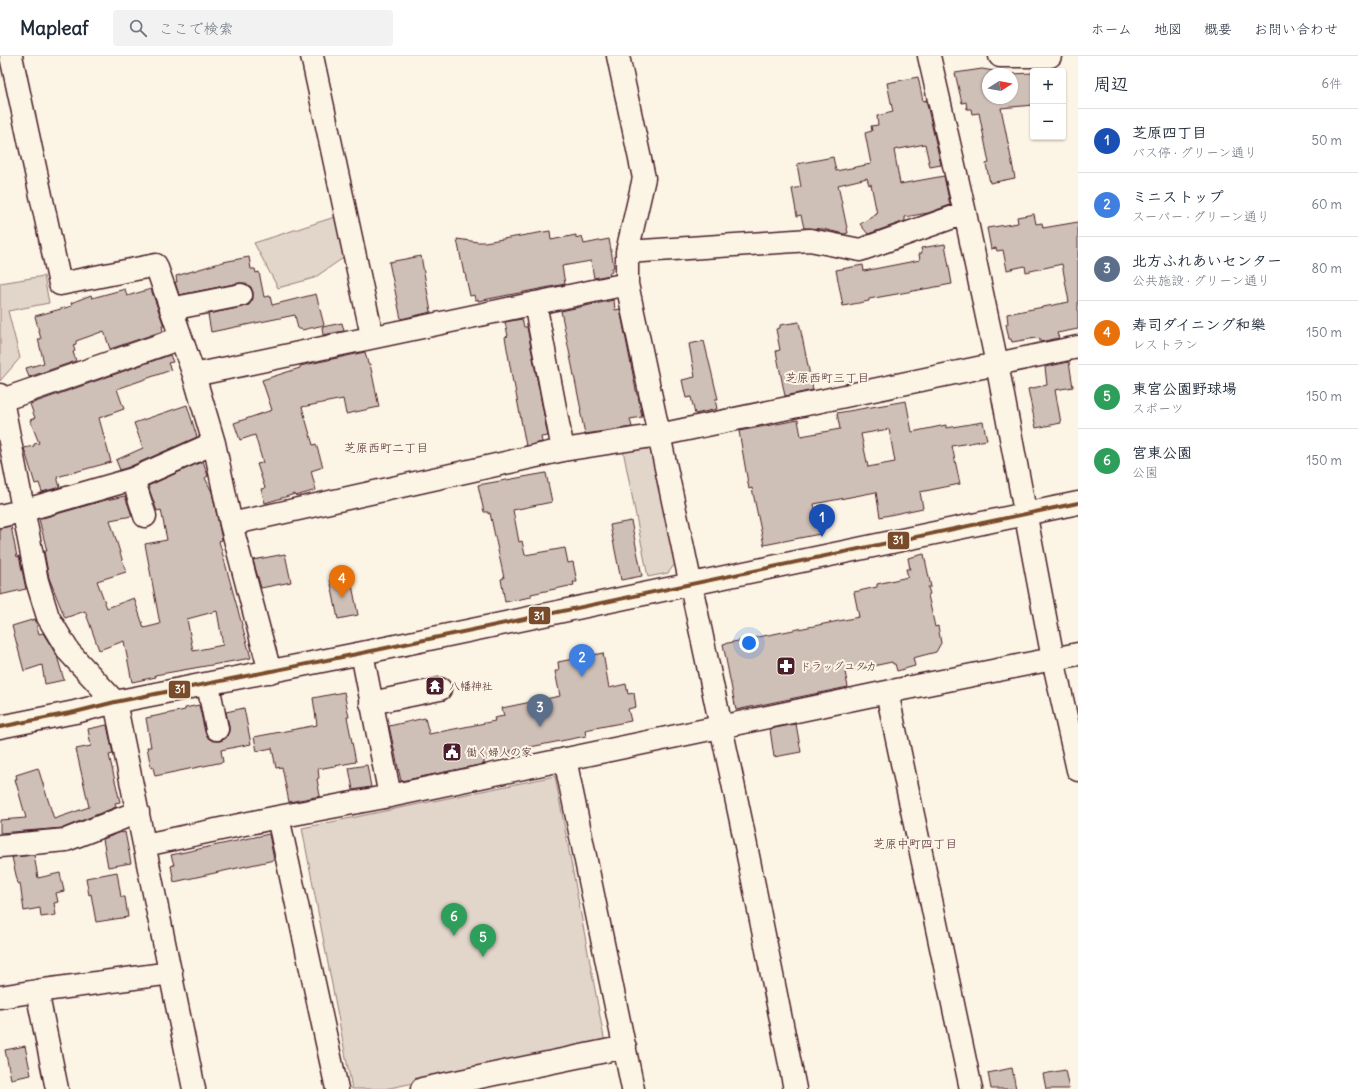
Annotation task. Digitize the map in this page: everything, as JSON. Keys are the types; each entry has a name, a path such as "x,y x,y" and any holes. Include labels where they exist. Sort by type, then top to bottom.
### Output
{"street":[{"path":"11,56 60,284 156,266 194,376 214,442 231,524 270,672"},
{"path":"312,56 371,332"},
{"path":"618,56 644,178 627,252 627,284 744,836 795,1089"},
{"path":"929,56 965,213 997,364 1025,514 1078,770"},
{"path":"1000,56 1050,56"},
{"path":"627,252 810,240 860,250 965,213"},
{"path":"194,376 627,284"},
{"path":"171,309 241,295"},
{"path":"535,303 563,450"},
{"path":"181,338 1,398 22,511 37,581 48,617 69,652 115,702 194,1089"},
{"path":"231,524 563,450 659,435 1078,347"},
{"path":"0,516 133,479 214,442"},
{"path":"133,479 145,516"},
{"path":"0,727 115,702 208,685 690,585 1078,503"},
{"path":"362,653 390,796"},
{"path":"145,845 1078,654"},
{"path":"208,685 217,729"},
{"path":"372,702 440,689"},
{"path":"887,692 971,1089"},
{"path":"564,758 633,1089"},
{"path":"0,846 66,840 138,812"},
{"path":"278,817 338,1089"},
{"path":"0,997 171,973"},
{"path":"37,991 57,1089"},
{"path":"422,1089 625,1047"}],"shaded area":[{"path":"341,215 349,254 314,278 278,288 254,243"},
{"path":"44,276 49,303 8,311 20,358 0,381 0,283"},
{"path":"644,447 652,451 675,564 668,573 648,577 623,450"},
{"path":"555,776 605,1043 385,1089 352,1089 302,828"}],"building":[{"path":"982,69 982,104 1018,104 1018,74 1030,73 1030,105 1001,108 1015,178 990,183 986,164 989,163 979,113 972,114 971,109 967,109 966,102 962,103 955,73"},
{"path":"918,77 923,101 926,100 941,165 930,167 925,144 894,150 900,184 944,176 950,205 928,213 905,217 905,221 868,234 860,224 877,214 871,184 869,185 867,178 838,185 848,233 844,234 823,229 804,228 801,215 797,216 792,189 801,187 797,164 833,157 836,171 871,164 865,133 872,131 871,126 878,125 877,116 893,112 887,83"},
{"path":"1034,214 1036,224 1042,223 1043,228 1078,222 1078,329 1057,333 1059,338 1040,342 1040,338 1036,338 1012,342 1011,339 1009,339 1006,324 1008,324 1007,314 1069,302 1062,264 1026,272 1025,266 1007,270 1003,250 997,251 996,248 991,249 987,228 1018,223 1017,217"},
{"path":"550,231 551,240 576,235 576,238 582,236 584,244 609,239 614,267 612,268 612,272 609,273 610,275 594,278 591,261 562,266 565,284 478,301 478,299 475,300 474,295 470,296 457,239 485,242"},
{"path":"945,244 952,284 869,299 869,301 843,306 836,270 863,265 864,271 920,260 919,254 922,253 921,248"},
{"path":"421,256 431,312 401,319 389,262"},
{"path":"249,257 251,269 255,269 256,273 259,272 264,297 270,296 272,305 316,294 324,325 302,330 298,329 295,315 211,332 208,314 249,305 253,299 251,287 245,283 239,283 179,295 175,282 177,282 176,276 223,262"},
{"path":"125,289 127,296 151,289 164,326 162,326 163,331 110,349 104,331 76,341 76,344 73,345 75,351 73,352 76,361 29,377 26,368 44,363 38,339 41,339 35,316 72,306 71,303 91,295 92,298"},
{"path":"614,300 615,310 620,309 642,417 630,419 632,427 585,434 561,311"},
{"path":"522,319 524,327 527,327 548,436 541,437 542,442 526,446 505,337 508,336 505,322"},
{"path":"799,322 813,390 785,396 776,351 780,350 776,329 780,328 780,325"},
{"path":"342,323 344,331 323,335 322,327"},
{"path":"704,341 718,399 715,399 717,409 695,414 691,397 686,398 682,380 695,377 689,344"},
{"path":"365,352 368,364 370,364 379,407 346,414 343,399 302,407 313,445 316,444 323,467 311,471 316,490 296,496 295,494 265,503 261,489 265,488 257,464 263,463 255,435 240,440 234,423 272,410 262,380 300,368 300,366"},
{"path":"170,355 173,362 168,363 171,370 117,389 124,409 99,418 111,462 57,477 60,487 42,492 39,483 35,484 24,448 34,446 34,444 39,443 30,420 35,418 30,404"},
{"path":"1069,362 1073,387 1055,390 1061,423 1036,428 1028,389 1047,385 1045,367"},
{"path":"906,401 912,432 946,425 946,428 983,422 987,440 952,446 960,484 920,492 923,508 880,517 876,492 814,504 820,534 764,545 752,488 749,489 739,431 798,420 801,436 840,429 837,413","holes":["889,429 895,462 868,467 861,434"]},
{"path":"187,405 197,437 120,470 116,460 143,448 134,423"},
{"path":"203,461 208,476 205,478 212,492 222,540 219,541 251,658 155,675 156,677 132,682 124,641 99,650 85,611 65,618 49,578 44,551 47,551 39,519 125,496 132,516 110,520 126,572 97,581 107,608 134,598 144,628 160,624 145,544 167,540 161,510 157,511 148,486","holes":["217,611 223,645 193,651 187,619"]},
{"path":"546,473 552,502 513,510 519,542 522,541 525,555 565,548 568,563 573,562 577,582 573,582 574,585 531,594 531,597 505,602 501,579 504,578 490,513 488,514 488,512 484,512 478,485"},
{"path":"631,521 642,576 621,580 610,525"},
{"path":"11,526 17,557 19,556 26,589 0,595 0,528"},
{"path":"285,554 291,582 261,588 253,560"},
{"path":"924,554 931,587 928,587 930,594 928,595 935,627 938,626 941,643 936,652 913,658 915,666 897,671 895,664 892,662 845,672 848,687 736,710 723,644 859,617 854,592 877,587 877,584 908,577 906,569 910,569 908,558"},
{"path":"350,575 358,615 338,619 330,579"},
{"path":"35,619 39,634 43,633 57,656 64,680 45,684 42,665 24,671 12,626"},
{"path":"603,653 609,688 626,684 628,694 634,693 636,707 628,709 631,721 585,730 586,736 510,751 511,754 484,760 484,764 401,781 389,726 425,718 429,734 495,721 494,718 504,716 502,708 560,696 555,671 559,671 558,662"},
{"path":"344,692 349,717 347,717 356,762 318,769 319,778 317,779 320,796 289,802 282,767 276,768 272,748 257,751 254,737 317,725 313,698"},
{"path":"199,705 205,732 208,738 213,741 220,741 226,738 229,733 226,712 244,708 251,744 221,750 223,762 155,776 153,767 151,768 147,747 151,747 146,718 185,710 185,708"},
{"path":"796,724 801,752 774,757 770,729"},
{"path":"107,725 113,754 109,755 120,802 115,803 116,807 63,828 0,833 0,820 26,818 15,779 17,779 16,775 38,768 54,819 89,807 76,749 91,746 88,729"},
{"path":"367,765 371,787 353,790 349,768"},
{"path":"125,832 131,863 108,867 103,839"},
{"path":"269,834 274,860 174,882 171,866 174,865 171,855"},
{"path":"34,855 38,878 60,873 64,891 56,893 58,902 54,903 56,915 41,917 40,908 24,911 20,883 18,884 12,857"},
{"path":"117,872 121,897 125,897 128,917 96,922 91,894 89,895 86,878"},
{"path":"25,1046 31,1075 11,1079 5,1050"},
{"path":"1012,1068 1016,1089 991,1089 988,1073"},
{"path":"1065,1070 1069,1089 1046,1089 1043,1074"}],"transit line":[{"name":"31","path":"0,727 1078,503"}],"place":[{"name":"芝原四丁目","path":"822,537"},
{"name":"寿司ダイニング和樂","path":"342,598"},
{"name":"ドラッグユタカ","path":"786,666"},
{"name":"ミニストップ","path":"582,677"},
{"name":"八幡神社","path":"435,686"},
{"name":"北方ふれあいセンター","path":"540,727"},
{"name":"働く婦人の家","path":"452,752"},
{"name":"宮東公園","path":"454,936"},
{"name":"東宮公園野球場","path":"483,957"}],"district":[{"name":"芝原西町三丁目","path":"827,377"},
{"name":"芝原西町二丁目","path":"386,447"},
{"name":"芝原中町四丁目","path":"915,843"}]}
